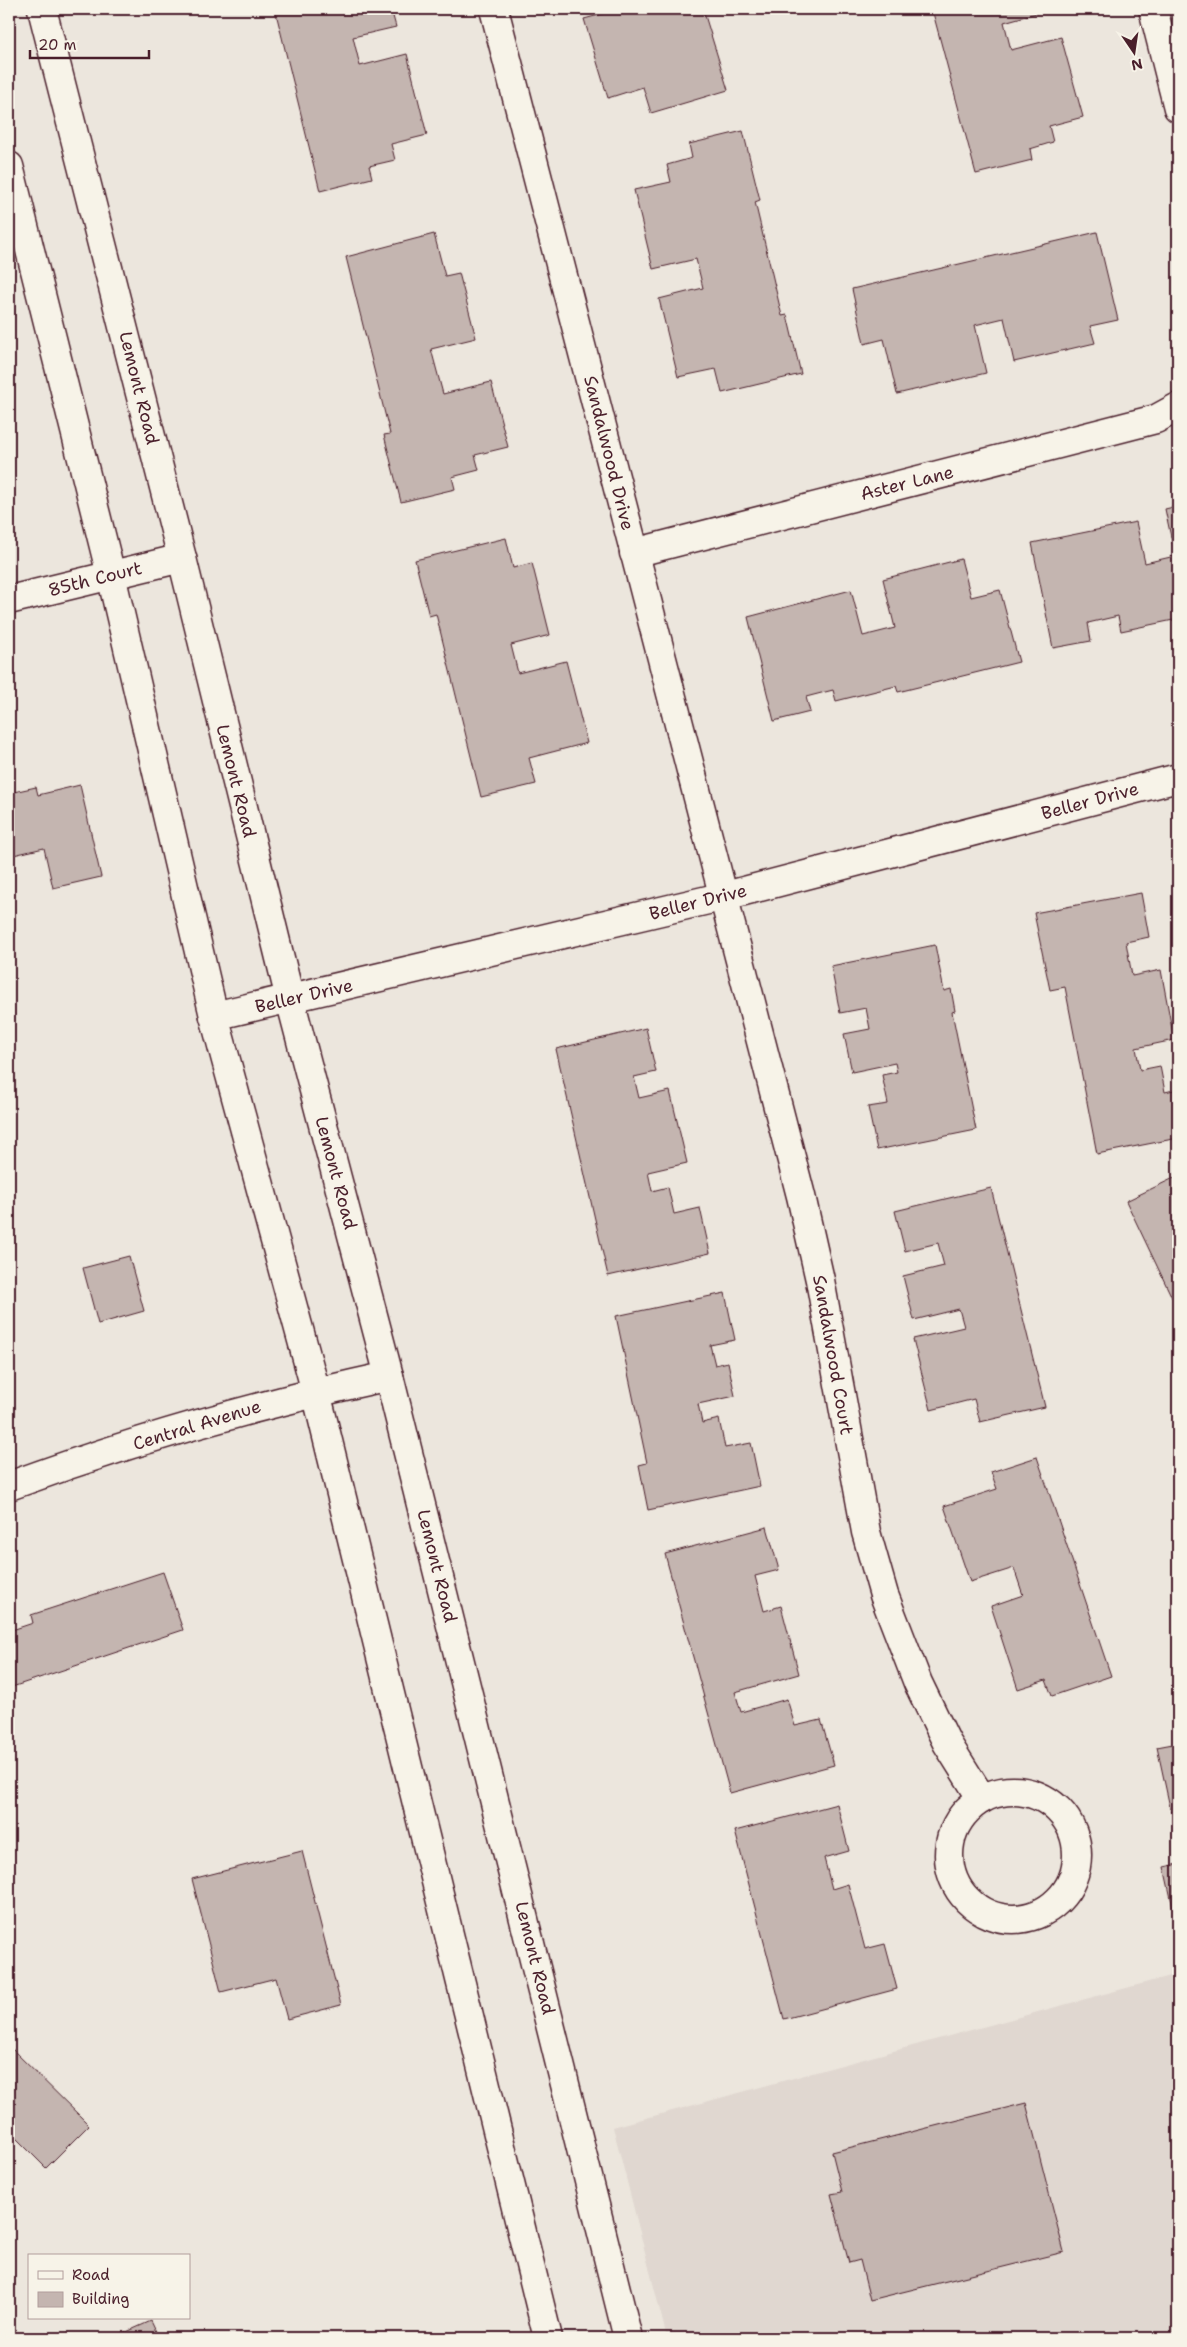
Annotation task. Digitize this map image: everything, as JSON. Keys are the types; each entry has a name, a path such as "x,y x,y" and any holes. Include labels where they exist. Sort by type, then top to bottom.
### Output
{"main road":[{"name":"Lemont Road","path":"42,9 182,558 290,999 389,1376 628,2338"},
{"name":"Sandalwood Drive","path":"494,9 685,754 725,896"},
{"path":"1153,9 1178,108"},
{"path":"9,166 111,576 214,1016 316,1392 548,2338"},
{"name":"Aster Lane","path":"634,553 1156,419 1178,407"},
{"name":"85th Court","path":"9,600 182,558"},
{"name":"Beller Drive","path":"214,1016 725,896 1178,778"},
{"name":"Sandalwood Court","path":"725,896 820,1280 866,1532 884,1595 918,1683 947,1743 982,1799"},
{"name":"Central Avenue","path":"9,1486 79,1460 234,1413 389,1376"},
{"path":"1023,1791 1044,1798 1061,1812 1069,1824 1077,1852 1075,1873 1064,1893 1048,1908 1029,1916 1008,1918 988,1914 970,1903 958,1887 950,1869 949,1848 954,1828 966,1811 982,1799 1001,1792 1023,1791"}],"shaded area":[{"path":"1178,1974 1178,2338 667,2338 613,2127"}],"building":[{"path":"275,9 391,9 396,27 353,37 360,66 407,54 427,135 391,144 395,160 369,166 372,178 320,191"},
{"path":"621,9 703,9 728,90 651,113 643,87 608,98 584,19"},
{"path":"932,9 1051,9 1004,22 1011,50 1061,37 1083,117 1049,126 1053,142 1030,149 1032,160 976,174"},
{"path":"743,131 760,200 755,202 782,316 787,315 801,374 722,393 716,369 678,377 659,299 703,288 696,259 653,269 634,190 671,182 667,165 692,158 689,144"},
{"path":"1097,232 1118,320 1090,326 1095,343 1014,362 1004,318 975,325 986,373 897,394 884,339 864,344 852,289"},
{"path":"434,234 445,276 459,273 476,338 431,349 443,394 491,382 508,447 475,455 479,470 452,477 455,489 401,502 384,435 390,434 346,257"},
{"path":"1178,506 1178,619 1121,631 1118,616 1088,623 1091,641 1053,648 1032,543 1136,522 1145,563 1175,556 1165,509"},
{"path":"506,538 513,568 532,563 550,635 511,645 518,673 566,661 587,743 529,758 536,784 481,797 436,614 429,616 415,560"},
{"path":"961,559 971,597 1000,590 1019,662 898,692 896,686 836,701 833,690 806,697 810,712 774,721 748,617 851,590 863,636 895,628 883,579"},
{"path":"80,785 101,877 53,888 44,848 9,856 9,793 36,787 38,795"},
{"path":"1141,893 1149,937 1126,942 1132,976 1161,970 1174,1040 1136,1048 1140,1070 1160,1066 1165,1092 1178,1089 1178,1138 1097,1154 1065,987 1050,990 1034,913"},
{"path":"935,945 944,991 951,989 955,1011 952,1012 976,1130 877,1150 868,1107 888,1104 882,1075 897,1072 895,1063 852,1072 844,1034 870,1029 866,1008 840,1013 831,966"},
{"path":"646,1028 656,1072 634,1077 639,1098 670,1091 687,1163 648,1172 652,1191 668,1187 674,1214 700,1208 710,1253 608,1276 556,1049"},
{"path":"1178,1176 1178,1310 1126,1201"},
{"path":"991,1188 1045,1407 980,1422 974,1399 931,1410 913,1339 964,1327 959,1309 914,1320 903,1276 944,1266 938,1243 905,1251 895,1211"},
{"path":"129,1256 144,1311 98,1324 83,1268"},
{"path":"725,1293 735,1340 710,1345 715,1365 728,1362 735,1396 698,1404 702,1423 719,1419 725,1448 751,1443 760,1486 648,1510 639,1465 647,1463 616,1316"},
{"path":"1037,1457 1111,1676 1052,1696 1046,1680 1018,1689 991,1606 1023,1595 1014,1568 970,1582 944,1506 997,1489 991,1472"},
{"path":"767,1527 779,1570 755,1576 764,1611 781,1606 799,1674 735,1692 741,1712 787,1699 795,1726 821,1720 834,1765 730,1793 665,1554"},
{"path":"163,1572 183,1630 9,1688 9,1631 33,1623 31,1615"},
{"path":"1178,1743 1178,1811 1171,1812 1157,1747"},
{"path":"837,1804 849,1851 824,1858 832,1889 848,1884 865,1949 885,1944 897,1989 784,2019 735,1831"},
{"path":"302,1851 341,2005 287,2019 276,1978 221,1992 192,1879"},
{"path":"1178,1864 1178,1911 1174,1912 1164,1867"},
{"path":"9,2046 89,2125 46,2168 9,2131"},
{"path":"1026,2103 1064,2252 870,2300 860,2260 849,2263 831,2194 842,2192 832,2152"},
{"path":"151,2321 159,2338 113,2338"}]}
